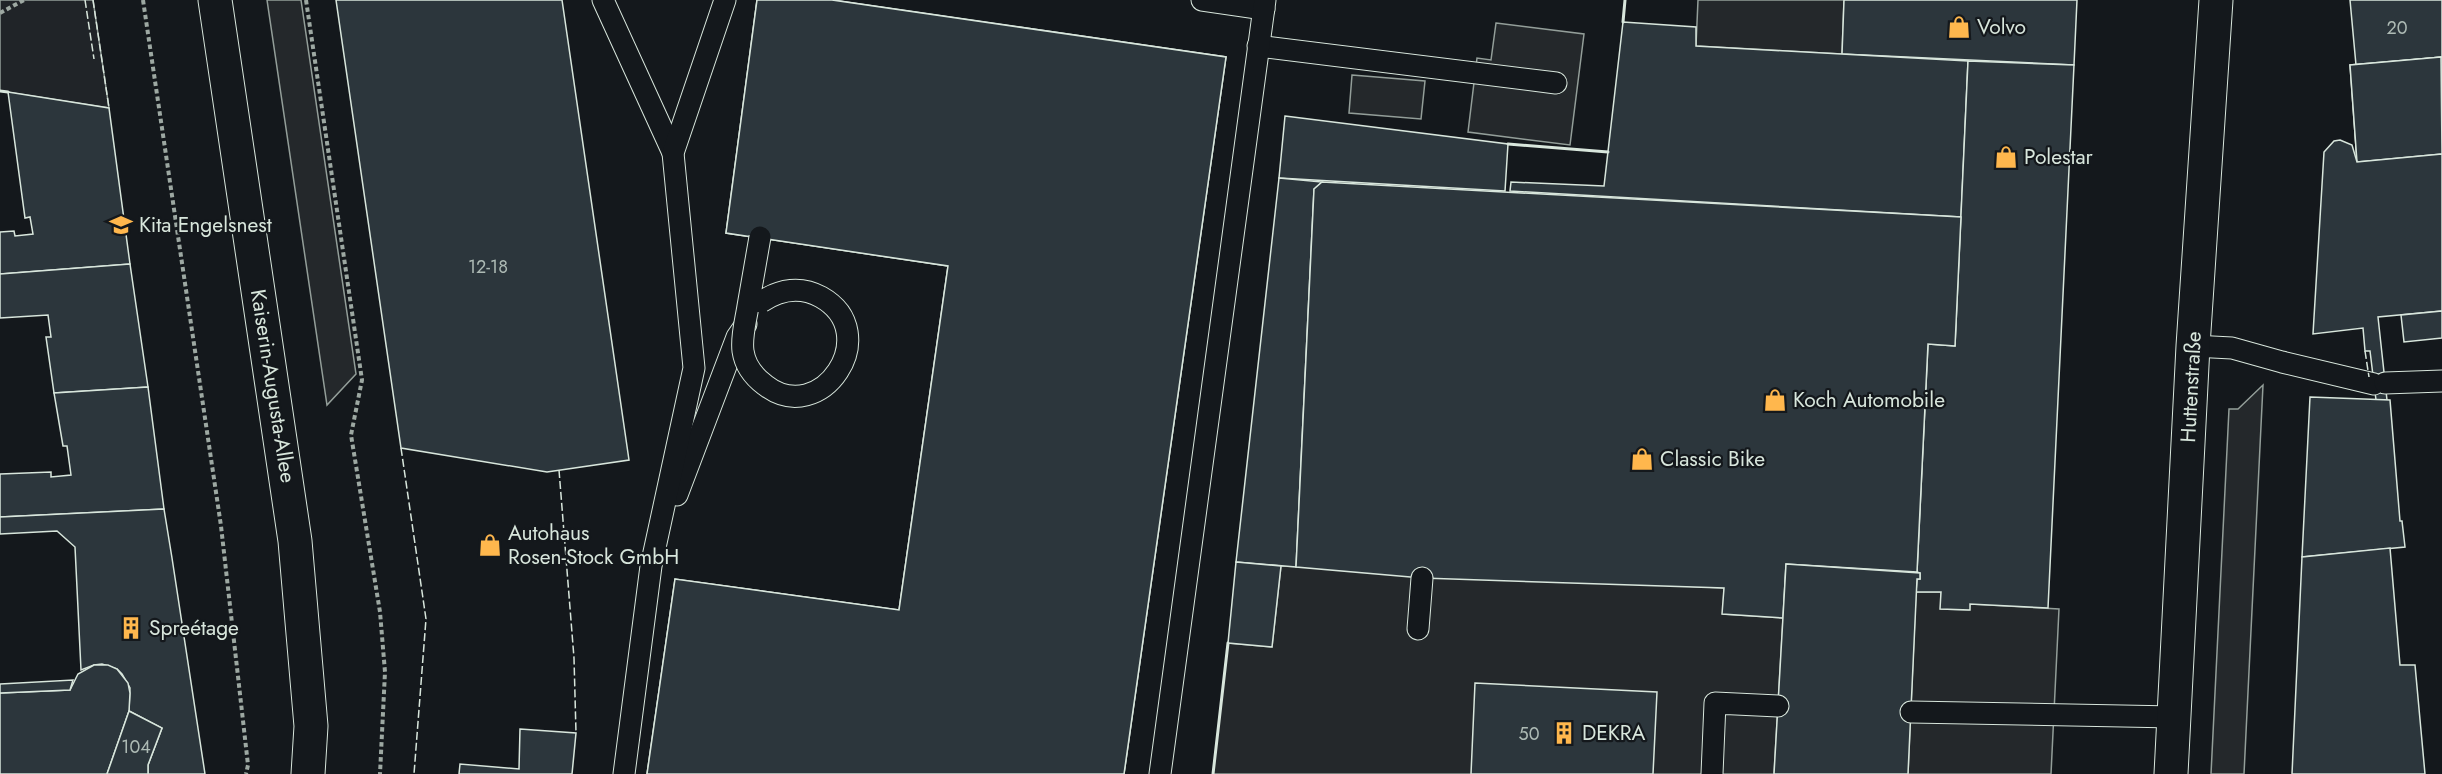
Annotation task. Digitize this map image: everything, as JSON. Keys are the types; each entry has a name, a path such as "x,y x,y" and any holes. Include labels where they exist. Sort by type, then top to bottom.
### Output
{"street":[{"name":"Kaiserin-Augusta-Allee","path":"215,0 294,533 311,726 308,774"},
{"name":"Huttenstraße","path":"2171,774 2193,346 2216,0"}],"lane":[{"path":"603,0 673,153 694,368 651,566 624,774"},
{"path":"673,153 725,0"},
{"path":"1160,774 1264,5 1202,0"},
{"path":"1258,46 1557,83"},
{"path":"651,566 737,337 761,302 781,292 804,290 827,301 837,312 847,333 848,345 841,369 826,386 814,392 797,395 783,394 768,388 748,367 742,341 760,237"},
{"path":"2193,346 2232,348 2282,362 2379,383 2442,381"},
{"path":"1418,629 1422,578"},
{"path":"1712,774 1715,703 1778,706"},
{"path":"1911,712 2174,717"}],"path":[{"path":"0,13 24,0"},
{"path":"143,0 230,598 248,765 246,774"},
{"path":"306,0 362,380 351,435 381,612 385,672 380,774"}],"shaded area":[{"path":"0,0 93,0 109,108 0,91"},
{"path":"267,0 301,0 356,374 327,405"},
{"path":"1698,0 1844,0 1842,54 1696,46"},
{"path":"1496,23 1584,34 1570,145 1468,132 1477,58 1491,60"},
{"path":"1352,75 1425,81 1421,119 1349,113"},
{"path":"2263,385 2244,774 2211,774 2229,409 2238,409"},
{"path":"1281,566 1724,588 1723,614 1783,618 1774,774 1213,774 1228,643 1272,647"},
{"path":"1916,592 1941,592 1941,609 1969,610 1970,604 2059,609 2051,774 1908,774"}],"building":[{"path":"336,0 562,0 629,460 547,472 401,448"},
{"path":"757,0 833,0 1226,57 1124,774 647,774 675,579 899,610 948,266 726,233"},
{"path":"757,0 832,0 1226,57 1124,774 647,774 675,579 899,610 948,266 726,233"},
{"name":"Volvo","path":"1844,0 2077,0 2074,65 1842,54"},
{"path":"2350,0 2442,0 2442,57 2356,65"},
{"path":"1623,22 1696,27 1696,46 1968,61 1961,217 1510,191 1511,182 1604,186"},
{"path":"2441,57 2442,154 2357,162 2350,65"},
{"path":"2441,57 2442,154 2357,162 2350,65"},
{"path":"1968,61 2074,65 2048,608 1970,604 1970,610 1940,609 1941,592 1916,592 1917,579 1920,579 1920,573 1917,572 1928,344 1955,346"},
{"path":"8,92 109,108 130,264 0,274 0,232 14,231 15,236 33,234 30,217 25,218"},
{"path":"1285,116 1508,144 1505,191 1279,178"},
{"path":"2340,140 2352,145 2357,162 2442,154 2442,311 2378,317 2387,400 2376,400 2370,351 2365,351 2363,328 2313,334 2324,152 2334,141"},
{"path":"1279,178 1322,182 1314,189 1296,567 1236,562"},
{"path":"1322,182 1961,217 1955,346 1928,344 1917,572 1786,564 1783,618 1722,614 1724,588 1422,578 1296,567 1314,189"},
{"path":"130,264 148,387 54,393 46,337 51,337 48,315 0,318 0,274"},
{"path":"2442,311 2442,338 2404,342 2401,315"},
{"path":"148,387 164,509 0,517 0,474 51,472 51,477 71,475 67,446 63,446 54,393"},
{"path":"2310,397 2390,400 2400,521 2402,521 2405,547 2302,557"},
{"name":"Spreétage","path":"164,509 205,774 148,774 148,765 162,728 129,711 130,688 117,669 102,664 81,670 75,547 57,531 0,534 0,517"},
{"path":"2390,548 2400,665 2415,665 2425,774 2292,774 2302,557"},
{"path":"1236,562 1281,566 1272,647 1228,643"},
{"path":"1786,564 1920,573 1920,579 1917,579 1908,774 1774,774"},
{"path":"94,665 108,665 117,669 128,683 130,693 129,711 107,774 0,774 0,693 70,690 78,674"},
{"path":"73,680 70,690 0,693 0,684"},
{"name":"DEKRA","path":"1475,683 1657,692 1653,774 1471,774"},
{"path":"129,711 162,728 148,765 148,774 107,774"},
{"path":"520,729 576,733 572,774 459,774 460,764 519,769"}],"fence":[{"path":"85,0 94,59"},
{"path":"93,0 109,108"},
{"path":"2365,351 2369,377"},
{"path":"401,448 426,619 414,774"},
{"path":"559,470 574,658 576,733"}],"wall":[{"path":"1623,22 1625,0"},
{"path":"0,91 8,92"},
{"path":"1508,144 1608,152"},
{"path":"1213,774 1228,643"}],"place":[{"name":"Volvo","path":"1959,27"},
{"name":"Polestar","path":"2006,157"},
{"name":"Kita Engelsnest","path":"121,225"},
{"name":"Koch Automobile","path":"1775,400"},
{"name":"Classic Bike","path":"1642,459"},
{"name":"Autohaus Rosen-Stock GmbH","path":"490,545"},
{"name":"Spreétage","path":"131,628"},
{"name":"DEKRA","path":"1564,733"}]}
